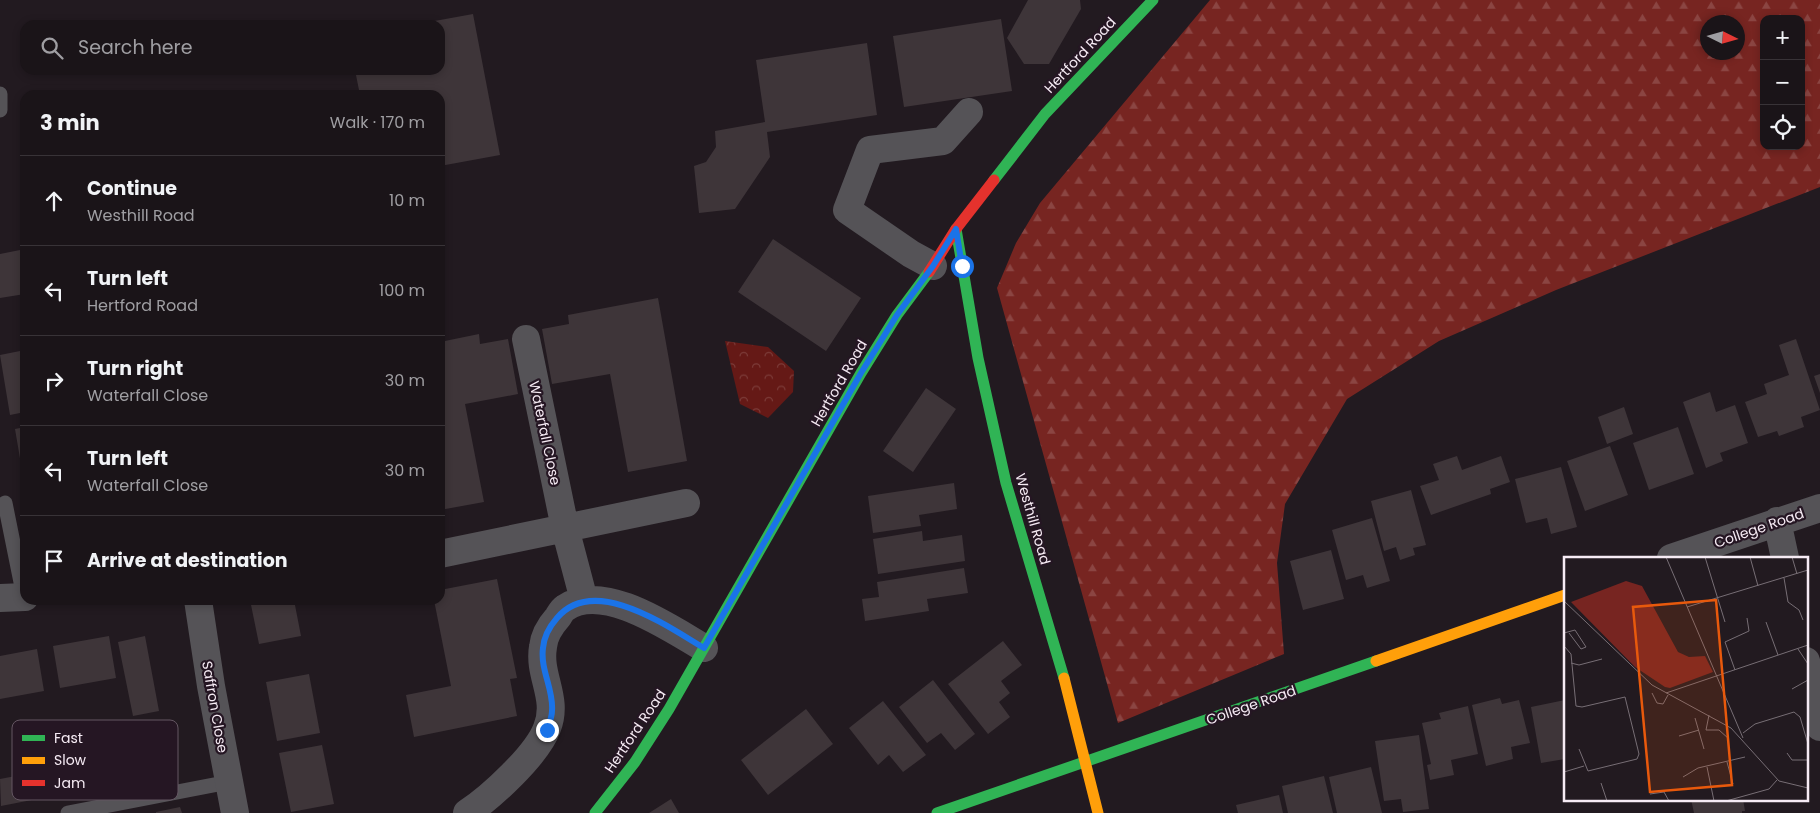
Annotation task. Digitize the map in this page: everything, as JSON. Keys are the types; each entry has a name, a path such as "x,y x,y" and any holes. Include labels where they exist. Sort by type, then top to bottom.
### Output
{"street":[{"name":"Hertford Road","path":"595,813 635,762 669,709 861,373 897,315 933,266 956,229 1045,114 1153,0"},
{"path":"933,266 911,254 847,210 870,150 944,141 969,112"},
{"name":"Westhill Road","path":"956,229 978,358 1006,483 1020,535 1055,643 1098,813"},
{"name":"Waterfall Close","path":"526,338 565,528 584,600"},
{"path":"445,553 686,503"},
{"name":"College Road","path":"1674,557 1820,508"},
{"path":"1777,521 1785,557"},
{"name":"College Road","path":"937,813 1564,595"},
{"path":"0,598 20,597"},
{"path":"467,813 482,803 502,785 530,754 547,730 552,711 544,672 542,647 549,627 565,608 584,600 607,601 631,608 675,630 704,648"},
{"name":"Saffron Close","path":"199,605 211,686 235,813"},
{"path":"1808,670 1820,727"}],"lane":[{"path":"0,94 0,110"},
{"path":"5,503 20,574"},
{"path":"178,792 229,782"},
{"path":"68,813 136,800"}],"green space":[{"path":"1210,0 1820,0 1820,187 1556,290 1439,341 1347,399 1285,504 1277,563 1284,654 1118,723 997,288 1016,243 1040,203"},
{"path":"725,341 768,347 794,371 793,392 768,418 740,404"}],"building":[{"path":"1028,0 1080,0 1081,9 1049,64 1024,64 1007,38"},
{"path":"473,14 500,155 445,165 445,90 359,90 356,75 445,75 445,20 440,20"},
{"path":"1001,19 1012,91 904,107 893,36"},
{"path":"867,43 877,115 767,132 770,157 735,209 699,213 694,166 706,162 716,147 715,131 765,122 756,60"},
{"path":"773,239 861,298 826,351 738,292"},
{"path":"20,250 20,295 0,298 0,254"},
{"path":"658,298 687,461 628,472 610,374 552,384 542,329 569,324 568,315"},
{"path":"479,334 480,344 508,339 518,394 465,404 484,502 445,509 445,341"},
{"path":"1796,339 1820,410 1801,417 1804,427 1779,436 1777,431 1758,437 1745,402 1767,394 1764,384 1789,375 1779,345"},
{"path":"20,351 20,413 10,415 0,355"},
{"path":"1820,374 1820,393 1814,376"},
{"path":"926,388 956,409 913,472 883,451"},
{"path":"1710,392 1716,412 1735,405 1748,443 1720,453 1723,461 1706,468 1683,402"},
{"path":"1624,407 1633,434 1607,444 1598,417"},
{"path":"1678,427 1694,474 1649,490 1633,443"},
{"path":"20,428 20,458 15,429"},
{"path":"1610,446 1628,495 1585,511 1567,461"},
{"path":"1457,456 1462,470 1501,456 1510,482 1490,489 1491,494 1431,515 1420,486 1439,480 1433,464"},
{"path":"1561,467 1577,527 1551,534 1547,518 1526,523 1515,479"},
{"path":"954,483 957,509 919,515 921,526 873,533 868,496"},
{"path":"1411,490 1426,545 1413,548 1415,555 1400,560 1396,547 1384,551 1371,501"},
{"path":"1372,518 1390,581 1367,588 1363,575 1346,580 1332,530"},
{"path":"922,531 923,541 962,535 965,561 878,574 873,539"},
{"path":"1331,550 1344,599 1303,610 1290,561"},
{"path":"964,568 968,593 927,599 929,611 865,621 862,599 879,597 877,582"},
{"path":"497,579 517,678 510,679 517,716 414,737 406,695 451,686 435,605 445,605 445,589"},
{"path":"251,605 295,605 301,636 259,644"},
{"path":"109,636 116,678 60,688 53,646"},
{"path":"145,636 159,711 133,716 118,642"},
{"path":"1003,641 1022,665 1001,681 1010,693 999,702 1010,717 988,734 948,684"},
{"path":"37,649 44,691 0,699 0,656"},
{"path":"309,674 320,733 277,741 266,682"},
{"path":"933,680 975,734 955,750 941,733 927,743 899,707"},
{"path":"1500,698 1502,704 1519,700 1530,743 1511,747 1513,759 1486,766 1472,705"},
{"path":"1564,700 1564,759 1541,763 1531,707"},
{"path":"883,701 926,755 903,772 889,755 878,765 849,728"},
{"path":"1468,706 1478,754 1451,760 1454,775 1430,780 1427,765 1431,764 1422,723 1441,719 1439,713"},
{"path":"806,709 833,744 768,795 741,760"},
{"path":"1419,735 1429,809 1403,812 1401,799 1384,801 1375,741"},
{"path":"322,745 334,804 291,812 279,753"},
{"path":"1371,767 1382,813 1337,813 1329,777"},
{"path":"1324,776 1333,813 1288,813 1282,786"},
{"path":"12,777 12,800 32,800 1,806 0,779"},
{"path":"1279,795 1283,813 1238,813 1236,805"},
{"path":"671,799 679,813 649,813"},
{"path":"1691,800 1743,800 1745,811 1742,811 1742,813 1694,813"},
{"path":"180,807 182,813 156,813 156,812"}],"traffic: fast":[{"path":"994,180 1045,114 1153,0"},
{"path":"956,229 978,358 1006,483 1064,678"},
{"path":"595,813 635,762 669,709 861,373 897,315 929,272"},
{"path":"937,813 1376,661"}],"traffic: slow":[{"path":"1376,661 1564,595"},
{"path":"1064,678 1098,813"}],"traffic: jam":[{"path":"929,272 956,229 994,180"}],"route":[{"path":"547,730 552,711 544,672 542,647 549,627 565,608 584,600 607,601 631,608 652,618 704,648 861,373 897,315 933,266 956,229 962,266"}]}
